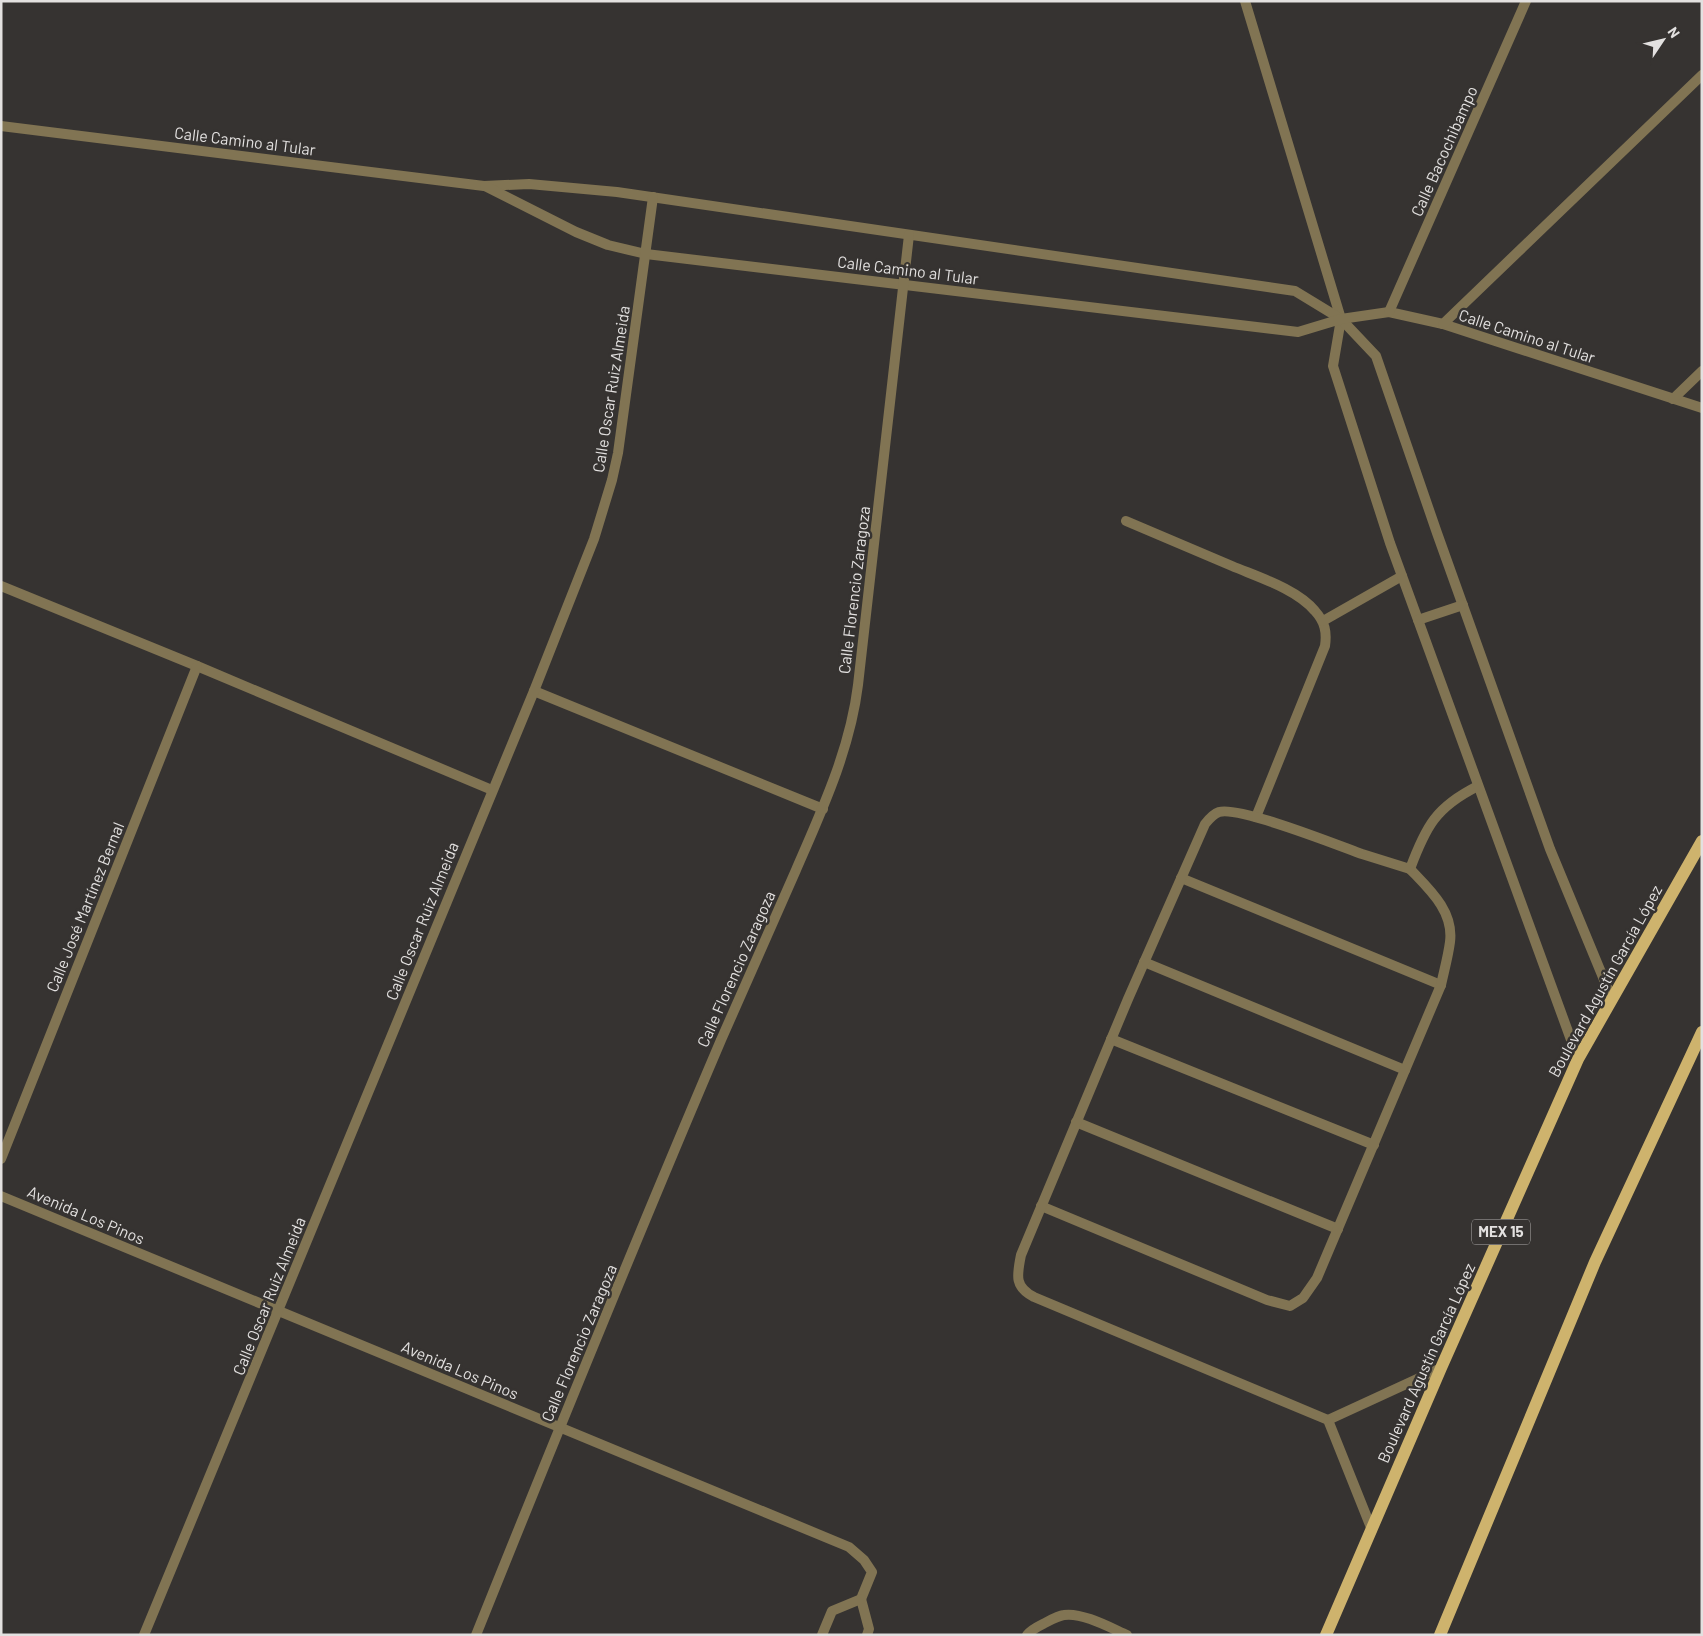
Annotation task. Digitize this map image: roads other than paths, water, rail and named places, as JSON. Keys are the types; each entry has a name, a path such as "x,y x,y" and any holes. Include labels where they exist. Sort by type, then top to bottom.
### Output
{"main road":[{"name":"Boulevard Agustín García López","path":"1326,1635 1440,1368 1578,1059 1702,841"},
{"path":"1440,1635 1595,1262 1702,1032"}],"street":[{"path":"1245,1 1341,319 1333,366 1402,576 1578,1059"},
{"name":"Calle Bacochibampo","path":"1389,312 1526,1"},
{"path":"1443,324 1702,75"},
{"name":"Calle Camino al Tular","path":"1,126 484,186 528,184 653,197 1295,291 1341,319"},
{"name":"Calle Camino al Tular","path":"484,186 576,232 608,245 646,254 1298,332 1341,319 1389,312 1443,324 1702,408"},
{"name":"Calle Oscar Ruiz Almeida","path":"144,1635 534,691 594,539 618,453 653,197"},
{"name":"Calle Florencio Zaragoza","path":"476,1635 559,1428 721,1040 823,809 846,744 854,713 910,235"},
{"path":"1341,319 1376,356 1550,849 1612,999"},
{"path":"1673,399 1702,371"},
{"path":"1126,521 1277,585 1304,600 1323,621 1327,632 1326,646 1256,817"},
{"path":"1323,621 1402,576"},
{"path":"1,586 492,790"},
{"path":"1418,620 1463,605"},
{"name":"Calle José Martínez Bernal","path":"1,1159 197,666"},
{"path":"534,691 823,809"},
{"path":"1410,869 1421,839 1431,822 1445,806 1478,786"},
{"path":"1041,1206 1267,1300 1290,1306 1298,1302 1308,1292 1317,1278 1441,985 1450,942 1450,929 1446,914 1436,896 1410,869 1372,858 1256,817 1229,811 1219,812 1210,816 1111,1039 1041,1206 1021,1256 1017,1273 1018,1281 1025,1292 1328,1420 1372,1530"},
{"path":"1181,878 1441,985"},
{"path":"1144,962 1405,1070"},
{"path":"1111,1039 1374,1145"},
{"path":"1076,1122 1338,1229"},
{"name":"Avenida Los Pinos","path":"1,1196 849,1547 864,1560 872,1572 861,1599"},
{"path":"1328,1420 1440,1368"},
{"path":"822,1635 832,1610 861,1599 869,1629 867,1635"},
{"path":"1027,1635 1031,1630 1049,1620 1065,1615 1080,1617 1102,1624 1127,1635"}]}
